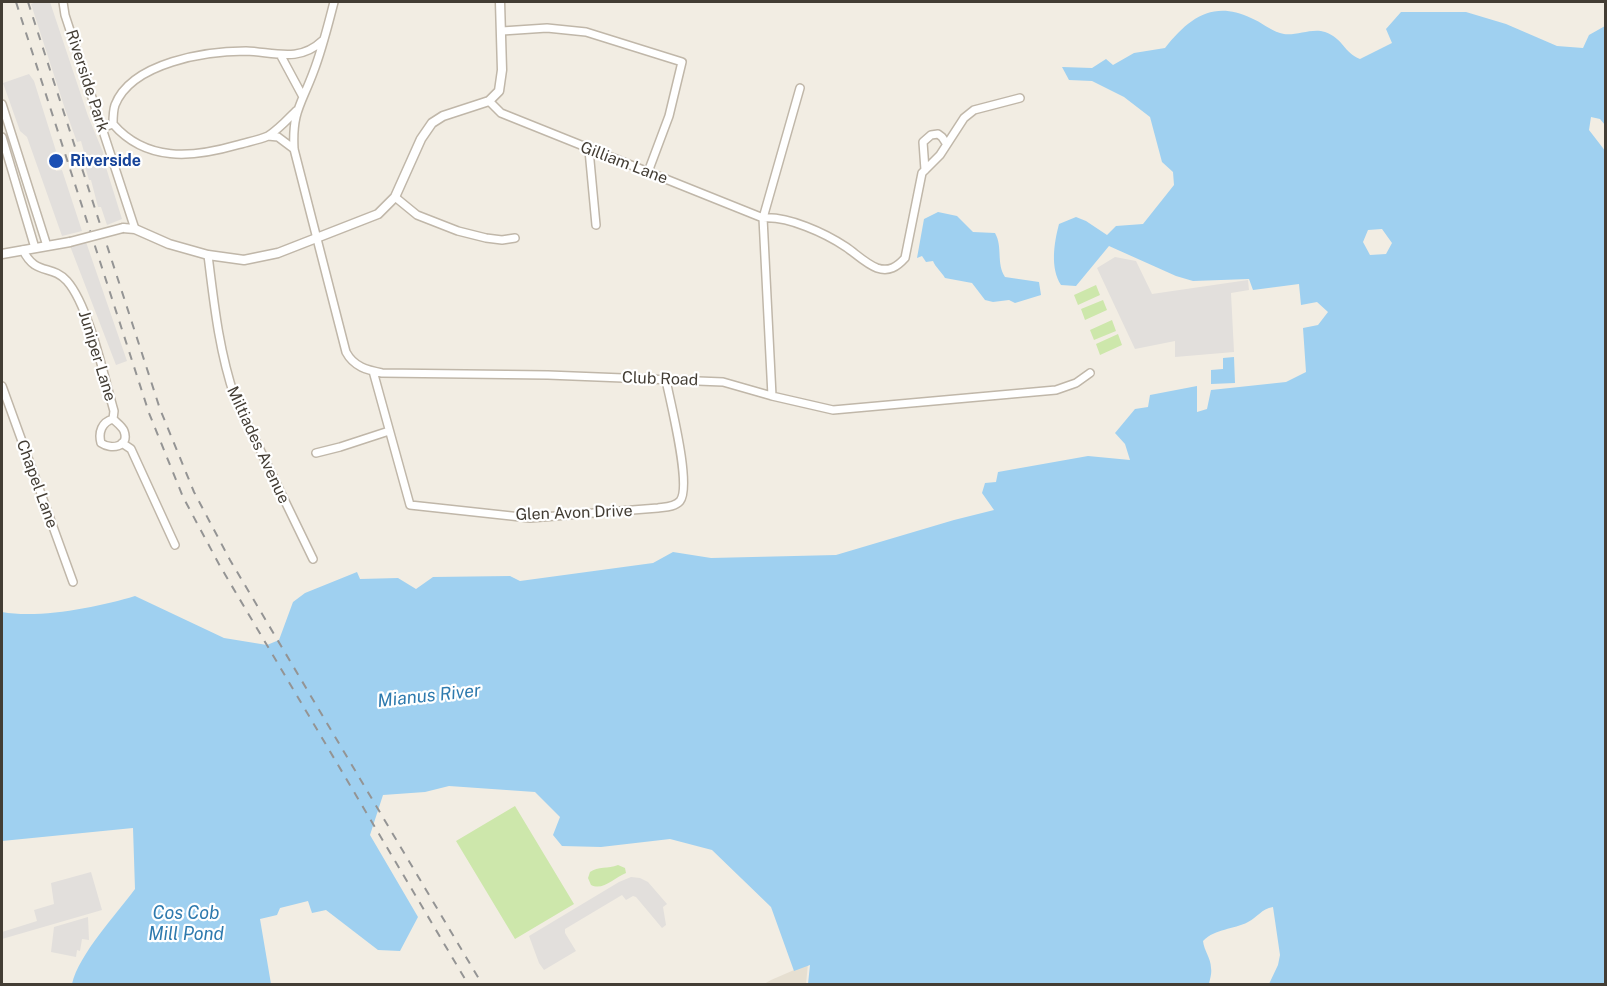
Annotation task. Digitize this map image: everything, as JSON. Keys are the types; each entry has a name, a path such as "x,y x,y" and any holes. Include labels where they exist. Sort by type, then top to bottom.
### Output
{"street":[{"name":"Riverside Park","path":"63,2 65,15 135,229"},
{"path":"334,2 313,74 297,111 293,129 294,149 346,352 355,364 373,371"},
{"path":"2,254 70,242 123,228 135,229 170,244 207,255 231,260 250,260 278,253 378,214 395,197 421,139 432,123 443,116 489,100 498,90 502,70 500,2"},
{"path":"502,31 547,28 586,32 682,62 669,116 648,172"},
{"path":"294,149 278,137 268,136 213,152 181,154 148,149 124,137 113,124 115,106 134,81 168,63 203,54 245,51 281,56 305,51 324,40"},
{"path":"281,56 302,95"},
{"path":"772,396 763,218 800,88"},
{"path":"925,170 940,155 964,118 974,110 1020,98"},
{"name":"Gilliam Lane","path":"489,100 501,113 589,150 763,218 774,217 833,238 875,268 885,270 898,267 905,258 918,186 925,170"},
{"path":"2,104 46,246"},
{"path":"268,136 297,111"},
{"path":"101,128 113,124"},
{"path":"925,170 923,142 926,137 938,134 946,143"},
{"path":"2,137 35,248"},
{"path":"589,150 596,225"},
{"path":"395,197 417,215 458,231 502,240 515,238"},
{"name":"Juniper Lane","path":"23,250 34,266 60,275 67,281 82,305 114,411 113,419"},
{"name":"Miltiades Avenue","path":"207,255 225,370 235,398 313,560"},
{"name":"Club Road","path":"373,371 723,382 833,410 1056,390 1076,383 1090,373"},
{"name":"Glen Avon Drive","path":"373,371 410,505 530,518 675,506 681,500 683,468 666,380"},
{"name":"Chapel Lane","path":"2,386 73,582"},
{"name":"Juniper Lane","path":"113,419 125,434 122,443 112,448 101,443 100,430 113,419"},
{"path":"315,453 390,431"},
{"name":"Juniper Lane","path":"122,443 131,449 175,545"}],"shaded area":[{"path":"50,2 88,116 103,152 122,219 107,225 101,207 98,207 91,180 89,180 83,160 86,159 81,141 77,142 31,4"},
{"path":"29,74 34,81 56,151 50,154 56,171 62,170 82,231 62,236 27,137 20,131 3,83"},
{"path":"86,242 127,361 116,365 70,246"},
{"path":"1115,257 1136,261 1152,294 1248,280 1249,290 1231,293 1234,352 1175,357 1175,341 1135,349 1097,268"},
{"path":"91,872 102,910 2,939 2,932 37,921 34,910 54,904 51,883"},
{"path":"631,877 648,882 667,904 663,907 666,925 662,928 636,897 633,896 626,900 622,895 565,929 576,951 544,970 529,936"},
{"path":"88,917 89,940 82,939 80,951 77,950 76,957 51,952 54,927"},
{"path":"808,964 806,984 764,984 771,980"}],"green space":[{"path":"1096,285 1100,295 1078,305 1074,295"},
{"path":"1103,300 1107,310 1085,320 1081,309"},
{"path":"1112,320 1116,331 1094,340 1090,330"},
{"path":"1118,334 1122,345 1100,355 1096,344"},
{"path":"515,806 574,904 515,939 456,841"},
{"path":"618,865 625,868 626,873 604,885 591,885 588,878 590,872"}],"water":[{"path":"1225,11 1251,18 1280,33 1325,32 1336,38 1350,53 1360,59 1392,43 1386,29 1401,12 1466,12 1506,24 1557,46 1583,48 1589,35 1605,26 1605,125 1600,119 1591,117 1589,130 1606,152 1605,984 1269,984 1280,955 1273,907 1265,909 1242,925 1219,931 1203,941 1211,964 1209,984 808,984 810,965 794,971 771,907 712,850 670,839 601,847 562,846 553,835 560,817 535,792 449,786 425,792 383,795 370,835 418,917 400,951 378,950 326,910 312,913 308,901 280,908 277,915 260,919 271,984 72,984 82,960 135,889 133,828 2,841 2,612 33,614 69,611 135,596 224,638 267,645 279,640 293,602 305,593 357,572 360,579 398,578 416,589 433,577 510,576 520,581 653,563 673,552 711,558 836,555 994,510 982,493 985,483 996,482 998,472 1088,456 1130,460 1125,444 1115,433 1135,409 1148,407 1150,395 1197,386 1197,412 1207,409 1211,390 1286,382 1306,372 1303,328 1318,325 1328,312 1317,302 1301,305 1299,284 1253,290 1249,279 1193,281 1176,276 1109,246 1076,286 1061,285 1054,263 1059,224 1076,217 1107,235 1116,226 1143,224 1174,185 1173,172 1162,162 1150,117 1124,97 1092,81 1069,80 1062,67 1092,68 1106,59 1113,65 1134,53 1165,48 1183,28 1193,21 1203,15","holes":["1382,229 1392,243 1386,254 1370,255 1363,242 1368,230"]},
{"path":"938,212 957,216 973,232 995,233 999,244 1002,272 1005,277 1039,282 1041,295 1015,303 1009,300 993,302 985,300 972,283 945,278 933,261 926,262 922,256 917,258 924,219"},
{"path":"1234,357 1235,383 1211,384 1211,370 1223,369 1223,358"}],"railway":[{"path":"16,2 149,413 183,497 220,566 468,984"},
{"path":"28,2 160,409 194,492 230,560 482,984"}],"place":[{"name":"Riverside","path":"56,161"}],"water label":[{"name":"Mianus River","path":"429,696"},
{"name":"Cos Cob Mill Pond","path":"186,923"}]}
